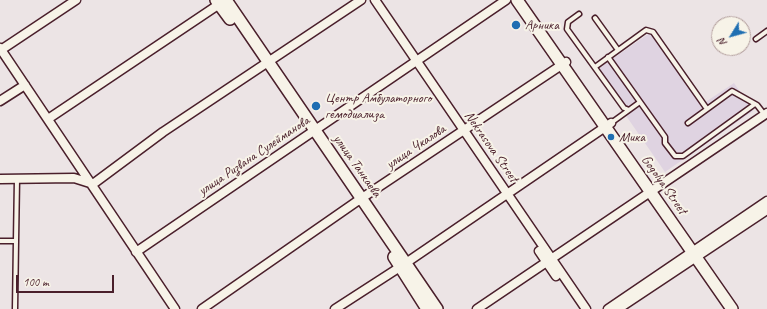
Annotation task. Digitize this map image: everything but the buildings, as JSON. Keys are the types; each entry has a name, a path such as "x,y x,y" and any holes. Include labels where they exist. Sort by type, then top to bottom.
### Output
{"street":[{"path":"76,0 1,49 93,184 136,252 175,309"},
{"path":"93,184 164,132 361,0"},
{"name":"Nekrasova Street","path":"370,0 462,132 549,261 579,309"},
{"name":"Nekrasova Street","path":"375,0 415,63"},
{"name":"улица Ризвана Сулейманова","path":"136,252 506,0"},
{"name":"Gogolya Street","path":"518,0 739,309"},
{"name":"Gogolya Street","path":"525,0 564,63"},
{"path":"48,119 223,1"},
{"name":"улица Танкаева","path":"223,1 311,133 403,264 437,309"},
{"name":"улица Чкалова","path":"202,309 564,63"},
{"path":"0,101 25,85"},
{"path":"476,309 549,261 652,189 766,114"},
{"path":"335,309 505,196 608,125"},
{"path":"0,179 74,178 93,184"},
{"path":"618,309 767,201"},
{"path":"608,309 697,252 767,210"},
{"name":"Gogolya Street","path":"697,252 732,309"},
{"name":"Nekrasova Street","path":"549,261 586,309"},
{"name":"улица Танкаева","path":"403,264 427,309"}],"lane":[{"path":"578,14 568,22 567,29 624,108 629,110"},
{"path":"595,18 618,50"},
{"path":"595,67 646,30 653,32 707,109"},
{"path":"756,39 767,31"},
{"path":"608,58 665,137 665,143 675,156 683,156 755,104"},
{"path":"688,123 732,91 755,104 766,114"},
{"path":"608,125 640,102"},
{"path":"15,309 17,179"},
{"path":"0,241 16,240"}],"shaded area":[{"path":"654,30 704,103 734,83 753,111 665,172 595,71"}],"place":[{"name":"Арника","path":"516,25"},
{"name":"Центр Амбулаторного гемодиализа","path":"316,106"},
{"name":"Мика","path":"611,137"}]}
